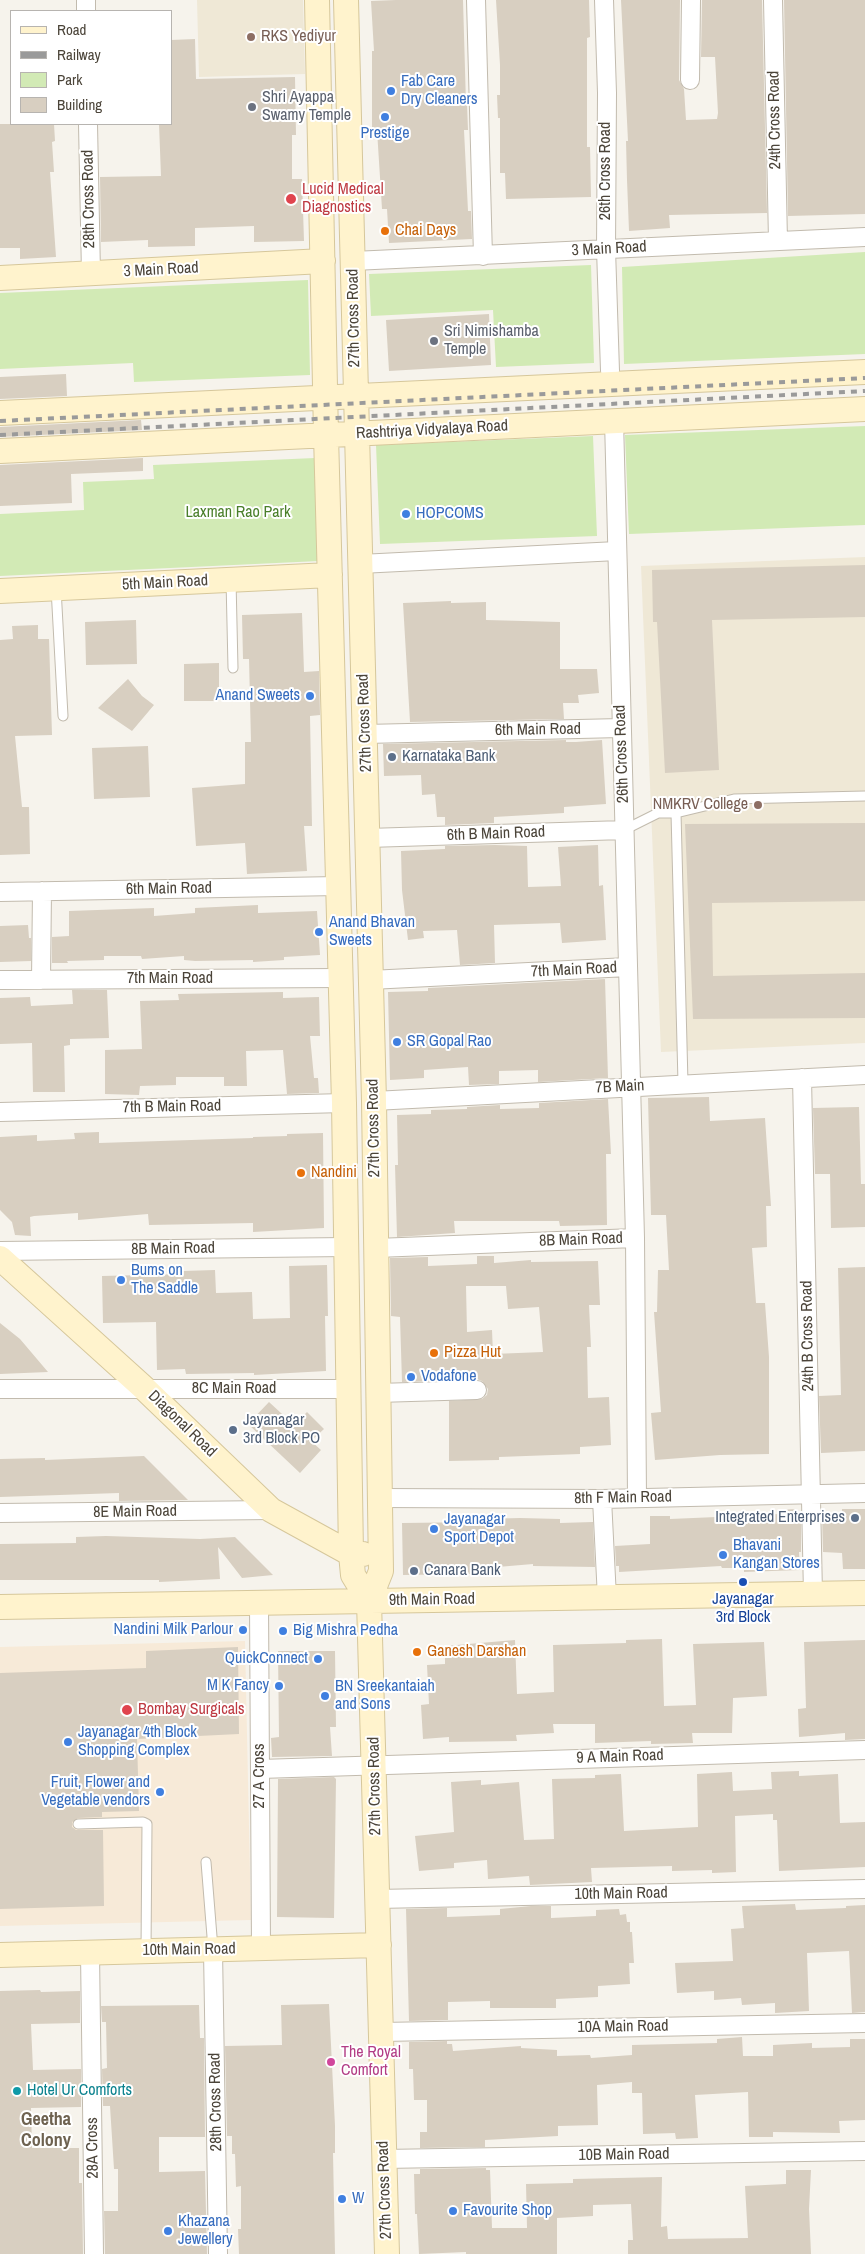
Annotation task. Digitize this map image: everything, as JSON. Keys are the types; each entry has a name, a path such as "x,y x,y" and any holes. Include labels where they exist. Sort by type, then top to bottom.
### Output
{"street":[{"name":"27th Cross Road","path":"317,0 339,978 344,1103 351,1554 353,1575 369,1601"},
{"name":"27th Cross Road","path":"346,0 374,1101 381,1571 369,1601 387,2254"},
{"path":"476,0 483,256"},
{"name":"26th Cross Road","path":"604,0 607,93 606,249 610,371"},
{"path":"690,80 691,0"},
{"name":"24th Cross Road","path":"772,0 778,241"},
{"name":"28th Cross Road","path":"88,125 91,274"},
{"name":"3 Main Road","path":"353,261 865,237"},
{"name":"3 Main Road","path":"0,278 323,261"},
{"path":"0,413 865,372"},
{"name":"Rashtriya Vidyalaya Road","path":"0,451 865,409"},
{"name":"26th Cross Road","path":"614,420 635,1238 637,1498"},
{"path":"360,564 617,551"},
{"name":"5th Main Road","path":"0,591 330,576"},
{"name":"6th Main Road","path":"366,734 621,728"},
{"name":"6th B Main Road","path":"368,838 624,830"},
{"name":"6th Main Road","path":"0,892 338,886"},
{"path":"41,980 42,891"},
{"name":"7th Main Road","path":"370,980 628,967"},
{"name":"7th Main Road","path":"0,980 339,978"},
{"name":"7B Main","path":"374,1101 865,1075"},
{"name":"24th B Cross Road","path":"802,1078 813,1594"},
{"name":"7th B Main Road","path":"0,1112 344,1103"},
{"name":"8B Main Road","path":"376,1248 635,1238"},
{"name":"8B Main Road","path":"0,1250 346,1247"},
{"name":"Diagonal Road","path":"0,1258 145,1388 271,1510 351,1554 381,1554"},
{"name":"8C Main Road","path":"0,1389 348,1389"},
{"path":"378,1393 477,1390"},
{"name":"8th F Main Road","path":"381,1498 602,1499 865,1493"},
{"path":"602,1499 607,1598"},
{"name":"8E Main Road","path":"0,1513 271,1510"},
{"name":"9th Main Road","path":"0,1607 865,1593"},
{"name":"27 A Cross","path":"259,1603 261,1948"},
{"name":"9 A Main Road","path":"260,1769 865,1750"},
{"name":"10th Main Road","path":"377,1900 865,1889"},
{"name":"10th Main Road","path":"0,1955 378,1945"},
{"name":"28th Cross Road","path":"213,1950 218,2254"},
{"name":"28A Cross","path":"90,1953 94,2254"},
{"name":"10A Main Road","path":"381,2032 865,2023"},
{"name":"10B Main Road","path":"383,2160 865,2151"}],"lane":[{"path":"231,580 233,668"},
{"path":"56,588 63,716"},
{"path":"624,830 658,813 676,813 734,799 865,796"},
{"path":"676,813 684,1084"},
{"path":"78,1824 143,1822 147,1824 146,1952"},
{"path":"206,1862 213,1950"}],"shaded area":[{"name":"RKS Yediyur","path":"197,0 303,0 305,74 199,77"},
{"name":"NMKRV College","path":"865,557 865,1043 661,1052 641,566"},
{"path":"245,1641 251,1920 0,1926 0,1647"}],"green space":[{"path":"865,252 865,354 624,364 622,267"},
{"path":"591,265 594,363 496,367 493,310 371,316 369,274"},
{"path":"308,280 310,375 134,382 133,363 0,369 0,293"},
{"path":"865,426 865,525 629,534 625,435"},
{"path":"593,436 597,536 380,544 376,445"},
{"name":"Laxman Rao Park","path":"315,458 319,561 0,576 0,514 84,510 83,482 154,479 153,465"}],"building":[{"path":"463,0 468,130 464,130 468,211 471,211 472,239 389,243 387,209 382,209 377,130 372,130 372,51 374,51 371,1"},
{"path":"496,0 589,0 590,37 587,38 587,147 590,147 591,197 506,199 505,173 500,173 500,118 498,118 497,95 500,95 500,65"},
{"path":"621,0 680,0 679,80 684,89 686,120 717,119 718,113 715,57 701,57 702,0 762,0 767,213 669,215 670,228 629,231 626,141 628,141"},
{"path":"784,0 865,0 865,214 788,216"},
{"path":"195,39 196,79 295,77 296,135 292,135 292,179 302,179 304,241 254,242 254,226 195,228 195,246 148,247 148,240 101,242 100,177 161,176 159,125 172,125 172,40"},
{"path":"0,124 54,125 55,141 52,142 54,172 50,172 56,257 20,259 20,248 0,248"},
{"name":"Sri Nimishamba Temple","path":"489,314 491,365 389,371 386,320"},
{"path":"66,374 67,396 0,399 0,377"},
{"path":"141,420 142,430 0,437 0,427"},
{"path":"143,458 143,471 71,474 72,503 0,506 0,465"},
{"path":"865,565 865,617 712,620 719,770 665,773 657,622 653,622 652,570"},
{"path":"451,601 451,603 486,602 486,620 560,622 560,669 597,669 599,693 578,695 579,703 563,703 564,719 410,722 403,603"},
{"path":"302,613 304,672 319,671 320,715 310,716 312,826 304,826 307,871 247,874 245,843 196,846 192,788 245,784 245,742 251,742 249,659 243,659 242,615"},
{"path":"136,620 137,664 86,665 85,622"},
{"path":"38,625 38,639 49,639 52,735 15,736 22,807 29,807 30,854 0,855 0,640 13,639 12,626"},
{"path":"219,663 219,701 184,701 184,664"},
{"path":"128,679 142,696 154,705 132,731 98,708"},
{"path":"566,740 566,742 576,742 602,740 606,804 564,807 564,813 494,817 494,823 445,825 445,817 437,817 435,794 422,795 421,775 384,776 383,744"},
{"path":"148,746 150,797 94,799 92,748"},
{"path":"865,823 865,901 712,903 713,976 865,973 865,1018 693,1019 685,824"},
{"path":"598,845 599,886 603,885 606,940 562,943 560,923 494,925 495,963 460,965 457,930 423,931 424,938 408,940 402,890 401,851 445,849 445,846 527,846 528,887 561,886 558,847"},
{"path":"258,905 258,913 317,911 320,955 284,957 284,960 253,962 253,960 195,961 184,960 184,956 142,959 141,956 104,956 104,960 52,963 52,937 69,936 69,911 154,908 154,916 195,913 195,908"},
{"path":"28,925 29,938 31,938 31,961 0,962 0,926"},
{"path":"605,979 608,1078 538,1082 538,1070 499,1071 499,1084 469,1085 468,1067 424,1070 424,1078 390,1080 388,992 428,991 428,988"},
{"path":"72,990 107,990 109,1038 70,1039 70,1045 64,1046 65,1092 33,1092 32,1043 0,1044 0,998 30,997 31,1006 73,1004"},
{"path":"283,992 283,998 319,997 320,1036 310,1036 314,1078 318,1078 319,1093 287,1094 283,1050 246,1051 247,1086 224,1086 224,1077 176,1077 176,1085 140,1086 139,1095 105,1094 105,1050 142,1049 140,1001 179,1000 178,994"},
{"path":"709,1097 710,1121 765,1118 771,1206 766,1206 767,1247 752,1248 756,1303 765,1303 769,1357 769,1454 720,1455 655,1460 651,1413 661,1412 654,1312 657,1312 658,1270 669,1270 666,1215 651,1215 648,1098"},
{"path":"608,1099 611,1154 606,1154 607,1225 560,1226 559,1221 454,1221 455,1233 397,1237 395,1165 398,1165 397,1115 431,1114 431,1110 467,1109 467,1107 500,1105 500,1109 539,1108 539,1103"},
{"path":"859,1107 861,1184 865,1184 865,1227 831,1228 830,1174 815,1174 813,1108"},
{"path":"99,1132 99,1143 253,1138 287,1136 287,1134 323,1133 324,1228 253,1232 253,1223 149,1225 148,1214 78,1220 78,1213 30,1217 31,1236 15,1235 12,1222 0,1210 0,1137 37,1135 37,1141 75,1139 74,1133"},
{"path":"477,1256 494,1256 494,1263 531,1260 531,1262 598,1261 600,1305 589,1305 591,1347 587,1347 588,1398 609,1397 611,1445 580,1447 580,1454 499,1457 499,1460 449,1461 449,1401 482,1399 487,1395 488,1389 482,1381 477,1379 402,1382 400,1317 391,1316 390,1258 428,1257 428,1266 477,1264","holes":["466,1286 506,1286 508,1309 539,1307 543,1352 493,1354 492,1330 467,1332"]},
{"path":"327,1265 328,1316 325,1316 326,1371 254,1375 254,1373 186,1374 185,1369 157,1370 156,1322 103,1323 102,1276 183,1274 183,1271 215,1270 216,1293 252,1292 253,1319 290,1318 289,1266"},
{"path":"865,1267 865,1451 821,1453 819,1396 841,1395 838,1268"},
{"path":"0,1323 20,1339 48,1372 0,1374"},
{"path":"269,1402 294,1425 307,1412 324,1429 311,1441 321,1450 300,1473 248,1424"},
{"path":"144,1456 188,1500 119,1501 119,1493 0,1497 0,1459 45,1458 45,1460"},
{"path":"797,1509 798,1514 801,1514 800,1570 744,1572 744,1568 722,1568 721,1566 619,1572 619,1566 616,1566 615,1546 650,1544 650,1516 670,1516 670,1519 740,1516 779,1514 779,1510"},
{"path":"842,1509 865,1509 865,1569 843,1569 842,1553 823,1552 822,1514 842,1514"},
{"path":"482,1519 560,1519 560,1523 593,1522 595,1567 533,1566 533,1564 474,1569 474,1574 403,1575 402,1523 482,1522"},
{"path":"76,1537 200,1539 235,1537 273,1575 242,1578 218,1547 220,1579 159,1582 159,1580 0,1580 0,1544 76,1543"},
{"path":"662,1639 664,1706 696,1705 693,1644 764,1642 767,1696 733,1698 732,1733 692,1733 693,1743 651,1744 651,1741 595,1743 595,1724 553,1724 554,1733 516,1735 517,1741 449,1742 449,1737 423,1739 421,1705 429,1704 427,1665 445,1664 445,1646 515,1640 517,1694 554,1692 553,1645 626,1643 626,1640"},
{"path":"865,1640 865,1739 845,1740 845,1733 799,1737 798,1709 806,1708 804,1642"},
{"path":"238,1647 239,1734 137,1739 139,1811 102,1812 102,1817 78,1818 72,1822 72,1827 76,1830 103,1830 104,1906 0,1909 0,1673 146,1668 146,1651"},
{"path":"278,1651 335,1651 336,1727 330,1727 332,1756 272,1757 271,1738 279,1737"},
{"path":"799,1771 799,1776 838,1774 840,1823 865,1822 865,1867 779,1871 777,1820 773,1820 773,1814 735,1816 736,1872 712,1873 712,1870 672,1871 672,1866 591,1868 592,1882 530,1885 529,1876 488,1879 487,1860 454,1863 454,1868 419,1871 415,1836 454,1832 451,1782 481,1780 481,1785 519,1782 524,1840 554,1839 552,1779 595,1778 595,1775 621,1774 624,1831 698,1827 697,1774 732,1772 733,1791 772,1789 771,1772"},
{"path":"334,1777 336,1779 334,1918 277,1917 278,1779"},
{"path":"795,1904 796,1910 846,1908 846,1906 865,1905 865,2012 852,2013 849,1951 807,1953 809,2011 775,2013 775,2003 742,2005 741,1998 714,2000 714,1991 677,1993 675,1963 733,1961 731,1929 744,1928 742,1906"},
{"path":"551,1906 551,1918 596,1916 596,1910 619,1909 620,1915 626,1914 627,1922 630,1922 630,1932 632,1932 634,1963 629,1963 630,1984 598,1986 598,1997 556,1999 556,2008 490,2008 490,2001 448,2002 448,2020 409,2021 406,1909 447,1908 447,1917 500,1915 500,1909"},
{"path":"40,1990 41,1992 80,1991 80,2023 31,2024 33,2070 81,2069 81,2107 31,2108 32,2148 79,2148 79,2183 82,2183 83,2254 0,2254 0,1991"},
{"path":"329,2004 335,2126 335,2153 333,2153 335,2254 239,2254 238,2229 241,2229 241,2186 236,2187 235,2154 232,2154 232,2136 227,2136 225,2046 282,2045 281,2005"},
{"path":"199,2005 200,2038 204,2038 205,2137 159,2137 159,2172 205,2171 207,2254 105,2254 104,2211 118,2211 118,2169 114,2169 110,2106 103,2106 102,2069 107,2068 106,2022 102,2022 101,2006"},
{"path":"742,2037 743,2056 773,2056 773,2045 812,2043 812,2048 850,2047 850,2039 865,2039 865,2120 839,2121 840,2133 773,2132 773,2137 749,2137 748,2092 695,2095 698,2138 676,2139 675,2133 643,2134 642,2093 632,2093 632,2082 597,2085 598,2125 558,2126 558,2136 485,2140 485,2147 420,2148 420,2132 427,2132 427,2100 414,2100 413,2069 409,2069 409,2042 447,2041 447,2044 452,2044 453,2051 521,2046 521,2048 557,2050 557,2056 590,2055 591,2058 632,2055 632,2045 717,2043 717,2039"},
{"path":"486,2168 486,2170 490,2170 492,2228 527,2228 526,2184 573,2183 573,2179 662,2177 661,2227 667,2226 668,2239 748,2238 745,2186 786,2184 786,2170 811,2170 809,2209 811,2254 628,2254 628,2240 633,2240 631,2204 593,2205 593,2216 557,2218 557,2254 466,2254 466,2252 419,2254 414,2174 420,2174 420,2169"}],"railway":[{"path":"0,421 865,378"},
{"path":"0,435 865,391"}],"place":[{"name":"RKS Yediyur","path":"251,37"},
{"name":"Fab Care Dry Cleaners","path":"391,91"},
{"name":"Shri Ayappa Swamy Temple","path":"252,107"},
{"name":"Prestige","path":"385,117"},
{"name":"Lucid Medical Diagnostics","path":"291,199"},
{"name":"Chai Days","path":"385,231"},
{"name":"Sri Nimishamba Temple","path":"434,341"},
{"name":"HOPCOMS","path":"406,514"},
{"name":"Anand Sweets","path":"310,696"},
{"name":"Karnataka Bank","path":"392,757"},
{"name":"NMKRV College","path":"758,805"},
{"name":"Anand Bhavan Sweets","path":"319,932"},
{"name":"SR Gopal Rao","path":"397,1042"},
{"name":"Nandini","path":"301,1173"},
{"name":"Bums on The Saddle","path":"121,1280"},
{"name":"Pizza Hut","path":"434,1353"},
{"name":"Vodafone","path":"411,1377"},
{"name":"Jayanagar 3rd Block PO","path":"233,1430"},
{"name":"Integrated Enterprises","path":"855,1518"},
{"name":"Jayanagar Sport Depot","path":"434,1529"},
{"name":"Bhavani Kangan Stores","path":"723,1555"},
{"name":"Canara Bank","path":"414,1571"},
{"name":"Jayanagar 3rd Block","path":"743,1582"},
{"name":"Nandini Milk Parlour","path":"243,1630"},
{"name":"Big Mishra Pedha","path":"283,1631"},
{"name":"Ganesh Darshan","path":"417,1652"},
{"name":"QuickConnect","path":"318,1659"},
{"name":"M K Fancy","path":"279,1686"},
{"name":"BN Sreekantaiah and Sons","path":"325,1696"},
{"name":"Bombay Surgicals","path":"127,1710"},
{"name":"Jayanagar 4th Block Shopping Complex","path":"68,1742"},
{"name":"Fruit, Flower and Vegetable vendors","path":"160,1792"},
{"name":"The Royal Comfort","path":"331,2062"},
{"name":"Hotel Ur Comforts","path":"17,2091"},
{"name":"W","path":"342,2199"},
{"name":"Favourite Shop","path":"453,2211"},
{"name":"Khazana Jewellery","path":"168,2231"}],"district":[{"name":"Geetha Colony","path":"46,2130"}]}
